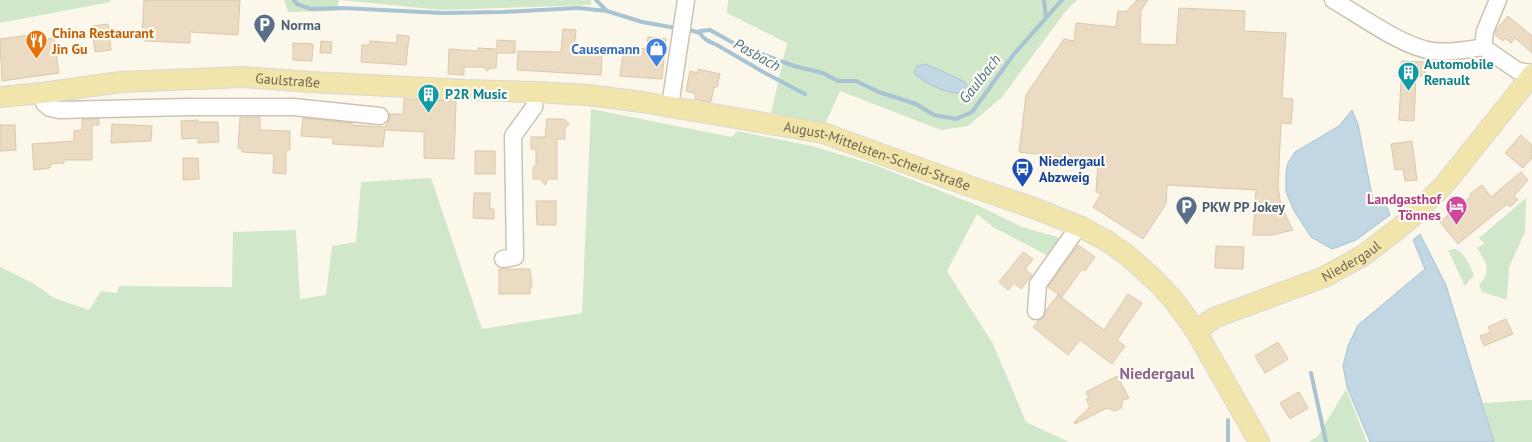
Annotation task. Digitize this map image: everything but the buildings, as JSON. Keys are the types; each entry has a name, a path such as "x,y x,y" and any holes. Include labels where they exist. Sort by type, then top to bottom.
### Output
{"main road":[{"name":"Niedergaul","path":"1196,331 1214,318 1324,277 1364,255 1384,240 1411,218 1445,184 1532,74"},
{"name":"Gaulstraße","path":"0,97 42,94 121,82 243,77 456,90 588,95 670,106"},
{"name":"August-Mittelsten-Scheid-Straße","path":"670,106 822,133 1034,208 1079,226 1106,241 1141,266 1174,302 1196,331 1259,442"}],"street":[{"path":"670,106 686,0"},
{"path":"1333,0 1398,38 1416,46 1432,51 1483,47 1518,71 1532,74"},
{"path":"1483,47 1485,31 1498,0"},
{"path":"503,258 515,258 514,136 534,107 534,92"},
{"name":"Gaulstraße","path":"42,94 44,103 50,108 59,110 189,107 293,108 380,116"},
{"path":"1036,311 1038,284 1079,226"}],"green space":[{"path":"0,0 110,0 110,2 0,23"},
{"path":"284,0 339,0 337,11 288,12"},
{"path":"340,0 591,0 591,5 441,10"},
{"path":"728,0 1077,0 1065,12 1002,97 968,126 941,130 840,91 825,124 771,113 787,43 727,13"},
{"path":"591,109 732,137 737,131 812,146 875,165 979,206 1022,227 1064,239 1050,257 993,227 977,214 947,271 993,344 1026,422 1069,442 0,442 0,267 33,283 54,298 89,310 101,291 117,293 119,286 232,287 233,232 296,230 300,299 326,295 332,246 356,242 361,182 431,178 482,329 582,313"},
{"path":"1526,198 1525,232 1509,267 1507,300 1482,292 1479,284 1487,271 1485,262 1477,248 1484,244 1479,238"},
{"path":"1455,249 1464,257 1474,275 1465,286 1448,250"},
{"path":"1346,389 1367,442 1309,442 1318,436"},
{"path":"1532,400 1532,442 1494,442 1483,403"}],"water":[{"path":"926,64 965,82 967,86 962,93 957,93 943,90 930,84 914,73 917,66"},
{"path":"1352,110 1358,124 1372,196 1386,205 1390,215 1356,240 1332,249 1311,237 1294,211 1286,192 1286,171 1288,163 1295,152 1339,126"},
{"path":"1420,234 1446,285 1494,442 1370,442 1347,387 1343,366 1348,346 1358,325 1425,269 1413,240"}],"waterway":[{"name":"Gaulbach","path":"294,0 297,4 311,9 343,8 442,13 578,8 607,11"},
{"path":"596,0 607,11 642,22 676,28"},
{"path":"1044,0 1046,18"},
{"name":"Gaulbach","path":"686,29 700,33 700,31 710,30 737,45 794,66 823,73 838,81 856,81 879,92 916,104 934,115 956,119 972,112 1014,54 1062,0"},
{"name":"Pasbach","path":"700,33 707,41 805,94"},
{"name":"Pasbach","path":"1311,373 1326,442"},
{"path":"1228,420 1228,442"}],"place":[{"name":"Norma","path":"265,44"},
{"name":"China Restaurant Jin Gu","path":"36,60"},
{"name":"Causemann","path":"656,68"},
{"name":"Automobile Renault","path":"1408,91"},
{"name":"P2R Music","path":"429,113"},
{"name":"Niedergaul Abzweig","path":"1023,188"},
{"name":"PKW PP Jokey","path":"1186,226"},
{"name":"Landgasthof Tönnes","path":"1457,226"}],"district":[{"name":"Niedergaul","path":"1157,373"}]}
